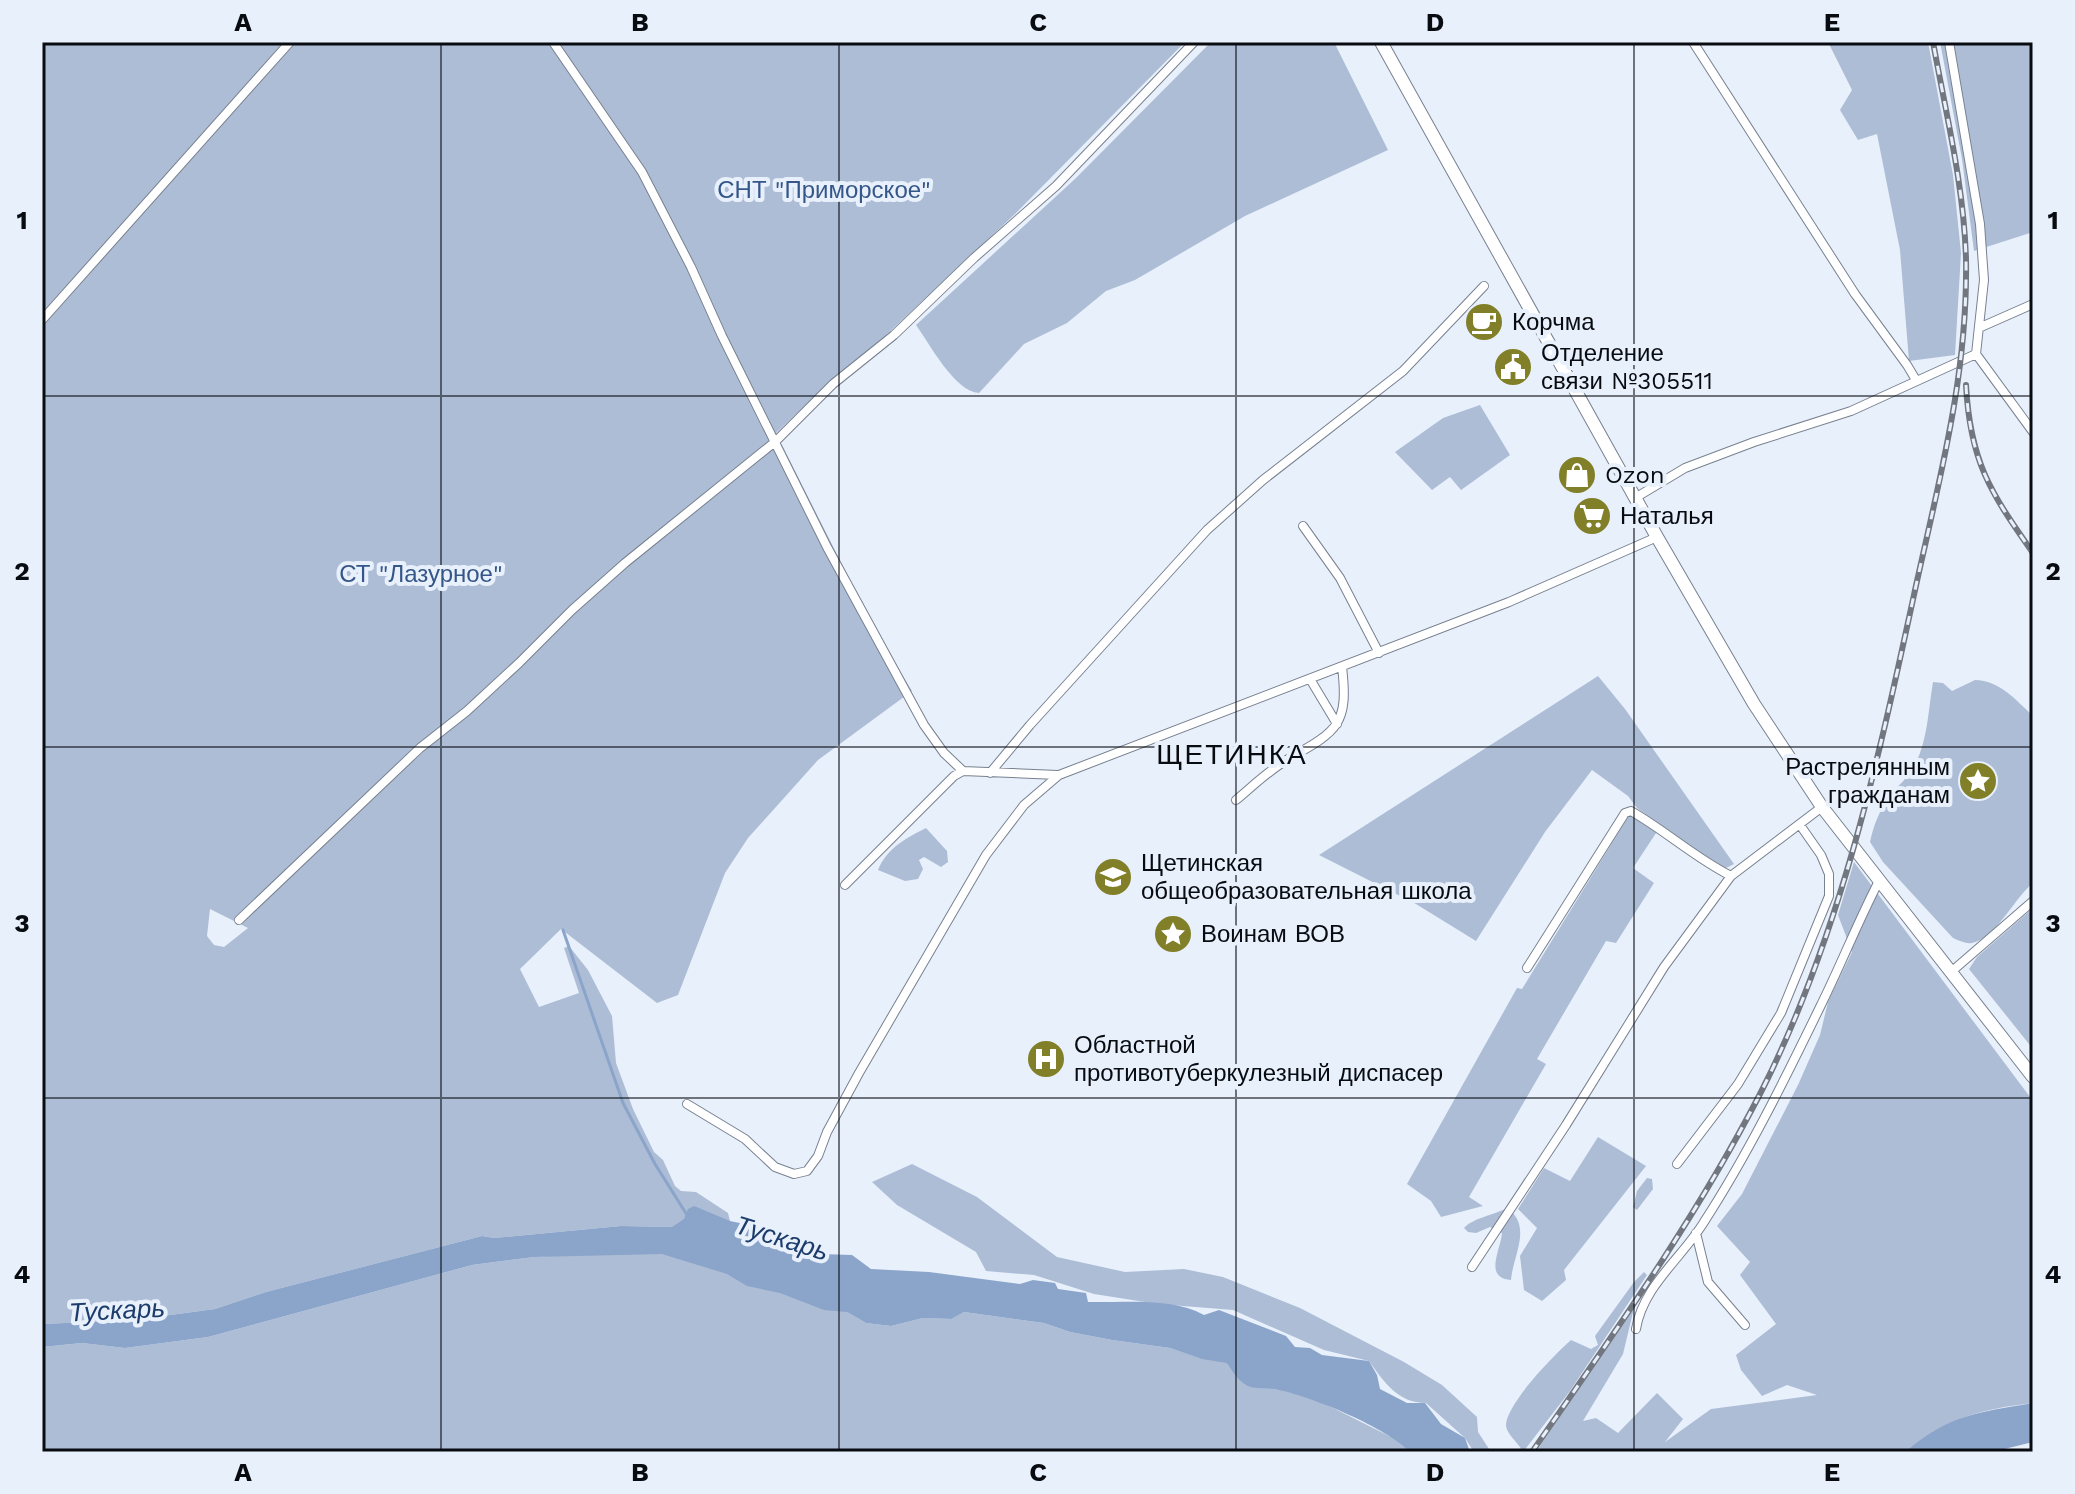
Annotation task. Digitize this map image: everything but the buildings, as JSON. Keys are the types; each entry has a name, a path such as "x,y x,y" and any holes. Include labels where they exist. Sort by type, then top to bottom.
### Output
{"main road":[{"path":"1381,42 1720,649 1822,807 2033,1077"}],"street":[{"path":"42,320 290,42"},
{"path":"553,42 642,172 827,547 924,725 944,753 963,771"},
{"path":"239,920 420,748 471,707 582,601 776,441 833,384 894,335 974,258 1056,186 1194,42"},
{"path":"1693,42 1855,294 1916,380"},
{"path":"1949,42 1980,224 1984,280 1976,354 2033,432"},
{"path":"990,773 1207,530 1263,480 1403,371 1484,286"},
{"path":"1981,327 2033,304"},
{"path":"1635,498 1685,468 1851,411 1976,354"},
{"path":"1303,526 1340,578 1379,653"},
{"path":"687,1104 745,1139 775,1167 794,1174 807,1171 818,1156 827,1132 859,1073 986,855 1024,805 1059,775 1509,602 1657,537"},
{"path":"1236,800 1287,759 1314,746 1337,724 1344,708 1342,667"},
{"path":"1310,679 1337,724"},
{"path":"845,885 954,776 963,771 1059,775"},
{"path":"1472,1267 1566,1125 1664,967 1731,876 1822,807"},
{"path":"1527,968 1625,813 1631,811 1639,815 1710,866 1731,876"},
{"path":"1677,1164 1738,1084 1781,1013 1829,896 1829,874 1821,855 1800,825"},
{"path":"1636,1329 1642,1306 1670,1264 1696,1233 1779,1088 1880,879"},
{"path":"1951,972 2033,901"},
{"path":"1696,1233 1708,1282 1745,1325"}],"green space":[{"name":"СТ \"Лазурное\"","path":"42,42 1185,42 1015,214 776,433 874,628 912,691 818,760 748,838 725,873 678,995 657,1003 561,929 520,969 539,1007 579,993 564,948 569,946 588,970 612,1016 616,1063 633,1109 654,1152 663,1160 675,1186 681,1191 696,1192 728,1213 730,1221 673,1227 621,1226 494,1238 482,1236 266,1292 215,1309 133,1320 42,1324","holes":["210,909 248,928 224,947 214,945 207,936"]},
{"path":"1211,42 1334,42 1388,150 1245,216 1135,280 1106,291 1067,323 1024,344 979,393 970,391 943,365 916,325 1076,178"},
{"path":"1828,42 1928,42 1953,175 1961,253 1955,355 1909,361 1900,250 1877,134 1858,140 1840,110 1852,90"},
{"path":"1940,42 2033,42 2033,232 1974,251 1962,159"},
{"path":"1480,405 1510,455 1461,490 1450,477 1432,490 1395,452 1443,418"},
{"path":"1598,676 1625,709 1734,864 1726,868 1711,862 1637,808 1628,796 1592,770 1545,832 1476,941 1416,904 1319,855"},
{"path":"1975,680 1999,687 2033,716 2033,883 1989,934 1970,943 1953,938 1883,862 1870,842 1883,807 1912,771 1919,757 1933,682 1943,683 1952,691"},
{"path":"1630,814 1658,830 1633,868 1654,883 1616,943 1606,941 1537,1059 1546,1064 1469,1197 1483,1206 1441,1217 1431,1201 1407,1184 1517,988 1522,989"},
{"path":"926,828 947,851 948,862 941,867 924,857 919,860 923,869 918,879 905,881 878,870 892,850"},
{"path":"1854,862 2033,1101 2033,1403 1965,1417 1935,1431 1905,1452 1536,1452 1635,1304 1623,1354 1583,1421 1596,1418 1618,1433 1657,1393 1683,1419 1665,1442 1711,1409 1817,1395 1787,1385 1762,1396 1741,1370 1736,1355 1776,1324 1740,1275 1750,1262 1717,1226 1742,1194 1798,1085 1820,1035 1828,1002 1852,952 1838,915"},
{"path":"2033,908 2033,1049 1969,969 1977,957"},
{"path":"1598,1137 1646,1166 1564,1270 1566,1280 1542,1301 1524,1290 1520,1256 1537,1228 1518,1209 1544,1168 1570,1181"},
{"path":"912,1164 977,1197 1057,1257 1125,1272 1184,1269 1223,1277 1300,1308 1442,1385 1477,1417 1478,1432 1491,1452 1474,1452 1465,1438 1426,1403 1407,1399 1393,1390 1369,1361 1324,1350 1233,1310 1158,1304 1094,1294 1034,1275 986,1271 976,1252 897,1205 872,1182"},
{"path":"1647,1178 1652,1179 1653,1189 1637,1210 1633,1207 1637,1191"},
{"path":"1507,1208 1515,1215 1520,1232 1511,1280 1498,1274 1496,1268 1502,1233 1490,1227 1476,1233 1464,1228"},
{"path":"685,1248 847,1312 866,1323 891,1326 923,1318 950,1319 964,1312 1044,1323 1070,1332 1170,1348 1200,1358 1200,1341 1399,1441 1410,1452 42,1452 42,1347 82,1343 125,1348 208,1337 472,1265 534,1257"},
{"path":"1644,1272 1647,1275 1570,1391 1523,1452 1506,1426 1513,1406 1532,1380 1571,1340 1591,1349 1598,1345 1595,1336"}],"water":[{"name":"Тускарь","path":"694,1206 730,1221 764,1228 820,1254 852,1255 871,1269 929,1272 1020,1284 1033,1280 1055,1283 1058,1289 1086,1293 1088,1302 1163,1303 1204,1315 1219,1310 1286,1336 1295,1347 1310,1348 1322,1355 1369,1361 1380,1389 1407,1403 1425,1403 1441,1424 1465,1438 1470,1452 1410,1452 1385,1433 1329,1406 1275,1389 1248,1386 1227,1363 1202,1359 1170,1348 1070,1332 1044,1323 964,1312 951,1319 923,1318 891,1326 866,1323 847,1312 824,1310 780,1293 747,1286 727,1274 662,1254 534,1257 472,1265 208,1337 125,1348 82,1343 42,1347 42,1324 133,1320 215,1309 266,1292 482,1236 494,1238 621,1226 672,1227 684,1219 688,1209"},
{"path":"2033,1403 2033,1442 1992,1452 1905,1452 1936,1430 1965,1417"}],"waterway":[{"path":"563,930 623,1103 655,1164 687,1215"}],"railway":[{"path":"1532,1452 1680,1232 1760,1094 1814,971 1855,843 1888,712 1944,461 1963,341 1965,232 1954,150 1933,42"},
{"path":"1966,385 1972,435 1985,475 2033,553"}],"place":[{"name":"Корчма","path":"1484,322"},
{"name":"Отделение связи №305511","path":"1513,367"},
{"name":"Ozon","path":"1577,475"},
{"name":"Наталья","path":"1592,516"},
{"name":"Растрелянным гражданам","path":"1978,781"},
{"name":"Щетинская общеобразовательная школа","path":"1113,877"},
{"name":"Воинам ВОВ","path":"1173,934"},
{"name":"Областной противотуберкулезный диспасер","path":"1046,1059"}],"district":[{"name":"ЩЕТИНКА","path":"1232,754"}],"park label":[{"name":"СНТ \"Приморское\"","path":"824,190"}]}
